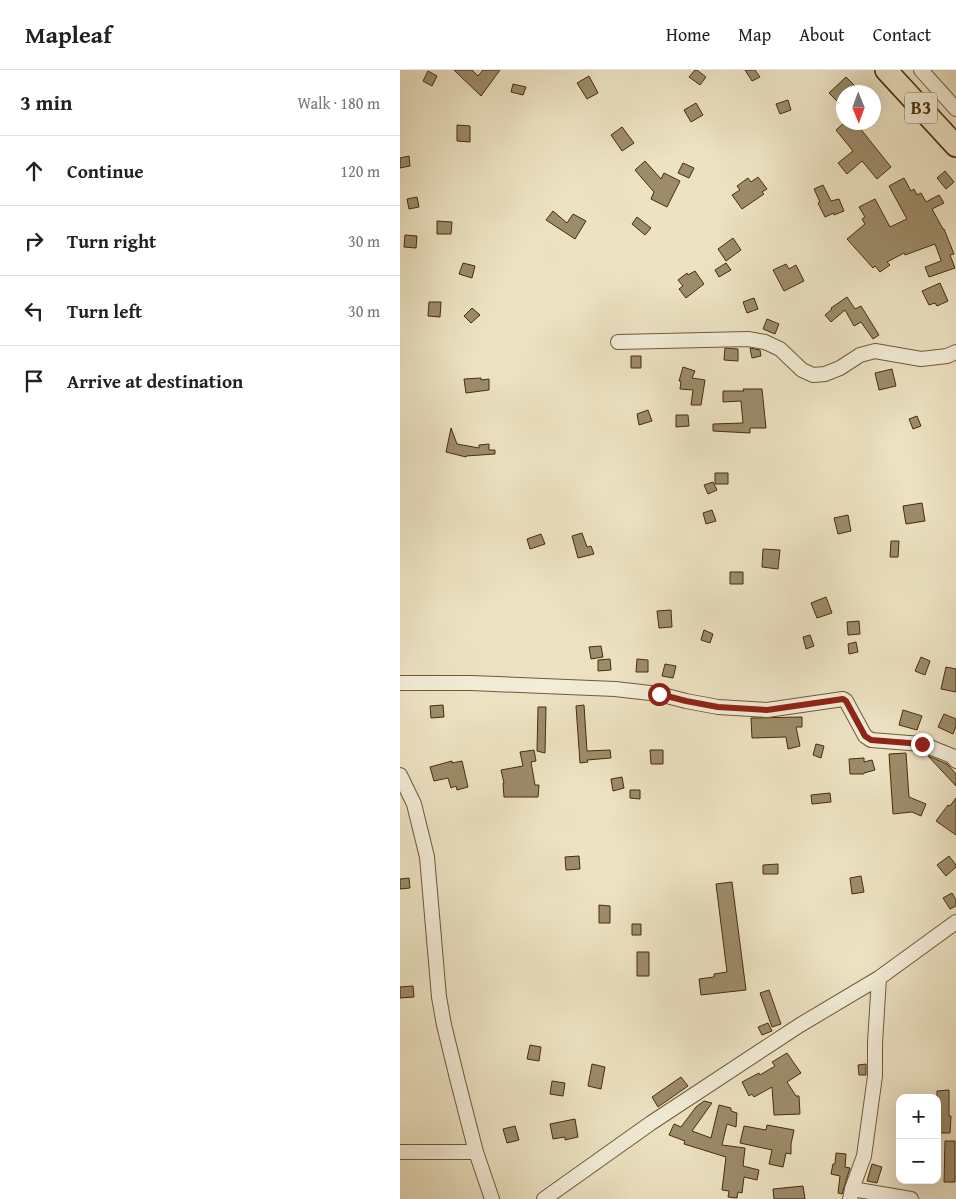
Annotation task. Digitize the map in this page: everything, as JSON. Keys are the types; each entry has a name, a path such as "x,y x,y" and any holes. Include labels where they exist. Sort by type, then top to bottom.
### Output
{"highway":[{"name":"B3","path":"886,70 956,146"}],"street":[{"path":"921,70 956,109"},
{"path":"618,342 748,339 765,342 780,349 802,370 813,375 825,374 840,368 860,355 875,351 921,359 947,356 956,352"},
{"path":"400,683 471,683 615,689 659,694 718,707 767,710 843,699 846,701 865,736 871,740 922,744 952,756 956,761"},
{"path":"400,774 414,804 427,857 439,997 476,1152 492,1199"},
{"path":"544,1199 651,1123 800,1025 879,978 956,922"},
{"path":"879,978 876,1076 864,1156 851,1194 911,1199"},
{"path":"400,1152 476,1152"}],"building":[{"path":"454,70 472,70 478,76 483,70 500,70 481,96"},
{"path":"695,70 706,77 700,85 689,77"},
{"path":"745,70 755,70 760,77 752,81"},
{"path":"428,71 437,76 432,86 423,81"},
{"path":"589,76 598,93 587,99 577,83"},
{"path":"846,77 854,85 838,85"},
{"path":"513,84 526,87 523,95 511,92"},
{"path":"836,86 836,100 829,93"},
{"path":"788,100 791,110 780,114 776,104"},
{"path":"696,103 703,115 691,122 684,110"},
{"path":"457,125 470,126 470,142 457,141"},
{"path":"622,127 634,143 622,151 611,135"},
{"path":"836,130 861,130 891,167 877,179 862,161 847,174 838,163 853,151"},
{"path":"409,156 410,166 400,168 400,158"},
{"path":"645,161 661,179 664,173 680,181 667,207 651,199 654,192 635,170"},
{"path":"683,163 694,168 689,178 678,173"},
{"path":"945,171 954,182 946,189 937,178"},
{"path":"758,177 767,189 762,192 764,194 742,209 732,195 740,190 737,186 748,178 751,182"},
{"path":"904,178 911,191 914,189 917,195 921,193 926,202 939,195 944,203 932,209 944,229 954,254 950,255 955,268 929,277 925,267 941,261 935,244 905,255 904,253 887,262 890,265 880,272 875,266 873,268 847,239 865,224 862,219 865,217 859,207 875,199 890,227 907,219 889,186"},
{"path":"823,185 831,201 839,199 844,211 825,217 814,189"},
{"path":"417,197 419,207 409,209 407,199"},
{"path":"553,211 567,223 573,214 586,221 575,239 546,220"},
{"path":"637,217 651,228 645,235 632,224"},
{"path":"437,221 452,222 451,234 437,234"},
{"path":"405,235 417,236 416,248 404,247"},
{"path":"733,238 741,250 726,261 718,249"},
{"path":"463,263 475,266 472,278 459,274"},
{"path":"726,263 731,270 719,277 715,270"},
{"path":"786,264 789,269 796,265 804,281 784,291 773,270"},
{"path":"695,271 704,284 686,298 679,289 683,286 678,280 687,273 688,275"},
{"path":"940,283 948,301 937,306 935,303 929,305 922,291"},
{"path":"847,297 855,309 861,306 879,335 873,339 861,322 854,326 845,310 831,322 825,315 831,308"},
{"path":"754,298 758,309 747,313 743,302"},
{"path":"429,302 441,302 440,317 428,316"},
{"path":"472,308 480,315 471,323 464,316"},
{"path":"767,319 779,324 775,334 763,329"},
{"path":"725,348 738,349 738,361 724,360"},
{"path":"750,348 760,350 761,356 752,358"},
{"path":"631,356 641,356 641,368 631,368"},
{"path":"683,367 695,371 692,378 705,380 701,405 691,405 693,390 680,389 681,381 679,381"},
{"path":"892,369 896,386 879,390 875,373"},
{"path":"481,378 481,380 489,379 489,390 466,393 464,379"},
{"path":"743,389 762,389 766,428 750,428 750,433 713,431 713,424 743,423 741,401 723,402 723,391 744,391"},
{"path":"648,410 652,421 639,425 637,414"},
{"path":"676,415 688,415 689,426 676,427"},
{"path":"917,416 921,426 913,429 909,419"},
{"path":"451,428 457,444 479,448 479,445 489,444 489,450 495,450 495,454 466,457 446,452"},
{"path":"715,473 728,473 728,484 715,484"},
{"path":"713,482 717,490 708,494 704,485"},
{"path":"922,503 925,521 906,524 903,506"},
{"path":"712,510 716,521 706,524 703,513"},
{"path":"848,515 851,531 838,534 834,518"},
{"path":"582,533 587,547 591,546 594,554 578,558 572,536"},
{"path":"541,534 545,544 530,549 527,539"},
{"path":"891,541 899,541 898,557 890,557"},
{"path":"763,549 780,550 778,569 762,567"},
{"path":"730,572 743,572 743,584 730,584"},
{"path":"826,597 832,613 817,618 811,603"},
{"path":"671,610 672,627 659,628 657,611"},
{"path":"859,621 860,634 848,635 847,622"},
{"path":"704,630 713,634 710,643 701,640"},
{"path":"810,635 814,646 806,649 803,637"},
{"path":"856,642 858,652 849,654 848,644"},
{"path":"601,646 603,657 591,659 589,647"},
{"path":"921,657 930,661 925,675 915,671"},
{"path":"610,659 611,670 598,671 598,660"},
{"path":"637,659 648,660 648,672 636,672"},
{"path":"665,664 676,666 673,678 662,676"},
{"path":"946,667 956,669 956,692 941,689"},
{"path":"443,705 444,717 431,718 430,706"},
{"path":"584,705 587,751 610,750 611,758 587,760 588,762 580,763 576,706"},
{"path":"538,707 546,707 545,753 537,751"},
{"path":"903,710 922,716 917,730 899,725"},
{"path":"944,714 956,719 953,734 938,727"},
{"path":"802,717 802,727 796,727 800,746 788,749 786,737 752,738 751,718"},
{"path":"816,744 824,746 821,758 813,755"},
{"path":"534,750 536,761 531,762 535,785 539,785 538,797 504,797 504,783 501,770 523,766 520,752"},
{"path":"650,750 663,750 663,764 651,764"},
{"path":"906,753 909,797 926,804 921,816 912,812 893,814 889,754"},
{"path":"928,756 947,764 956,774 956,786"},
{"path":"864,758 864,762 872,760 875,770 864,774 850,774 849,759"},
{"path":"452,761 452,763 462,761 468,787 457,790 456,786 451,788 448,778 434,781 430,767"},
{"path":"622,777 624,788 613,791 611,779"},
{"path":"630,790 640,790 640,799 630,798"},
{"path":"830,793 831,802 812,804 811,795"},
{"path":"956,798 956,835 936,821"},
{"path":"579,856 580,869 566,870 565,857"},
{"path":"949,856 956,867 946,876 937,865"},
{"path":"778,864 778,874 763,874 763,865"},
{"path":"861,876 864,892 852,894 850,878"},
{"path":"409,878 410,888 400,889 400,879"},
{"path":"732,882 746,990 701,995 699,979 714,977 714,974 727,972 716,884"},
{"path":"952,893 956,900 956,906 950,909 943,898"},
{"path":"599,905 610,906 610,923 599,923"},
{"path":"632,924 641,924 641,935 632,935"},
{"path":"637,952 649,952 649,976 637,976"},
{"path":"413,986 414,997 400,998 400,987"},
{"path":"769,990 781,1024 772,1027 760,993"},
{"path":"768,1023 772,1031 762,1035 758,1027"},
{"path":"530,1045 541,1047 539,1061 527,1059"},
{"path":"787,1053 801,1073 787,1082 796,1096 799,1096 800,1114 774,1115 772,1087 754,1097 752,1094 749,1096 742,1082 759,1073 760,1075 775,1066 772,1062"},
{"path":"592,1064 605,1067 601,1089 588,1086"},
{"path":"866,1064 866,1075 859,1075 858,1065"},
{"path":"681,1077 688,1086 658,1107 652,1097"},
{"path":"552,1081 565,1083 563,1096 550,1094"},
{"path":"949,1090 950,1133 941,1133 941,1094 937,1094 937,1091"},
{"path":"704,1101 712,1103 692,1131 711,1138 719,1105 731,1108 731,1111 737,1113 736,1127 727,1124 722,1145 745,1148 743,1166 759,1170 757,1180 744,1177 742,1193 738,1192 737,1198 728,1197 729,1191 722,1190 726,1157 684,1144 685,1141 669,1135 674,1124 681,1127 696,1107"},
{"path":"575,1119 578,1137 565,1140 565,1137 553,1139 550,1124"},
{"path":"767,1125 794,1130 791,1154 786,1153 783,1167 769,1164 772,1150 740,1143 744,1126 766,1130"},
{"path":"515,1126 519,1140 507,1143 503,1129"},
{"path":"945,1141 955,1141 955,1182 944,1182"},
{"path":"836,1153 846,1154 845,1167 850,1168 842,1194 838,1193 840,1176 831,1174 833,1164 835,1164"},
{"path":"872,1164 882,1167 877,1183 867,1181"},
{"path":"803,1186 805,1199 774,1199 773,1189"}],"route":[{"path":"659,694 718,707 767,710 843,699 846,701 865,736 871,740 922,744"}]}
